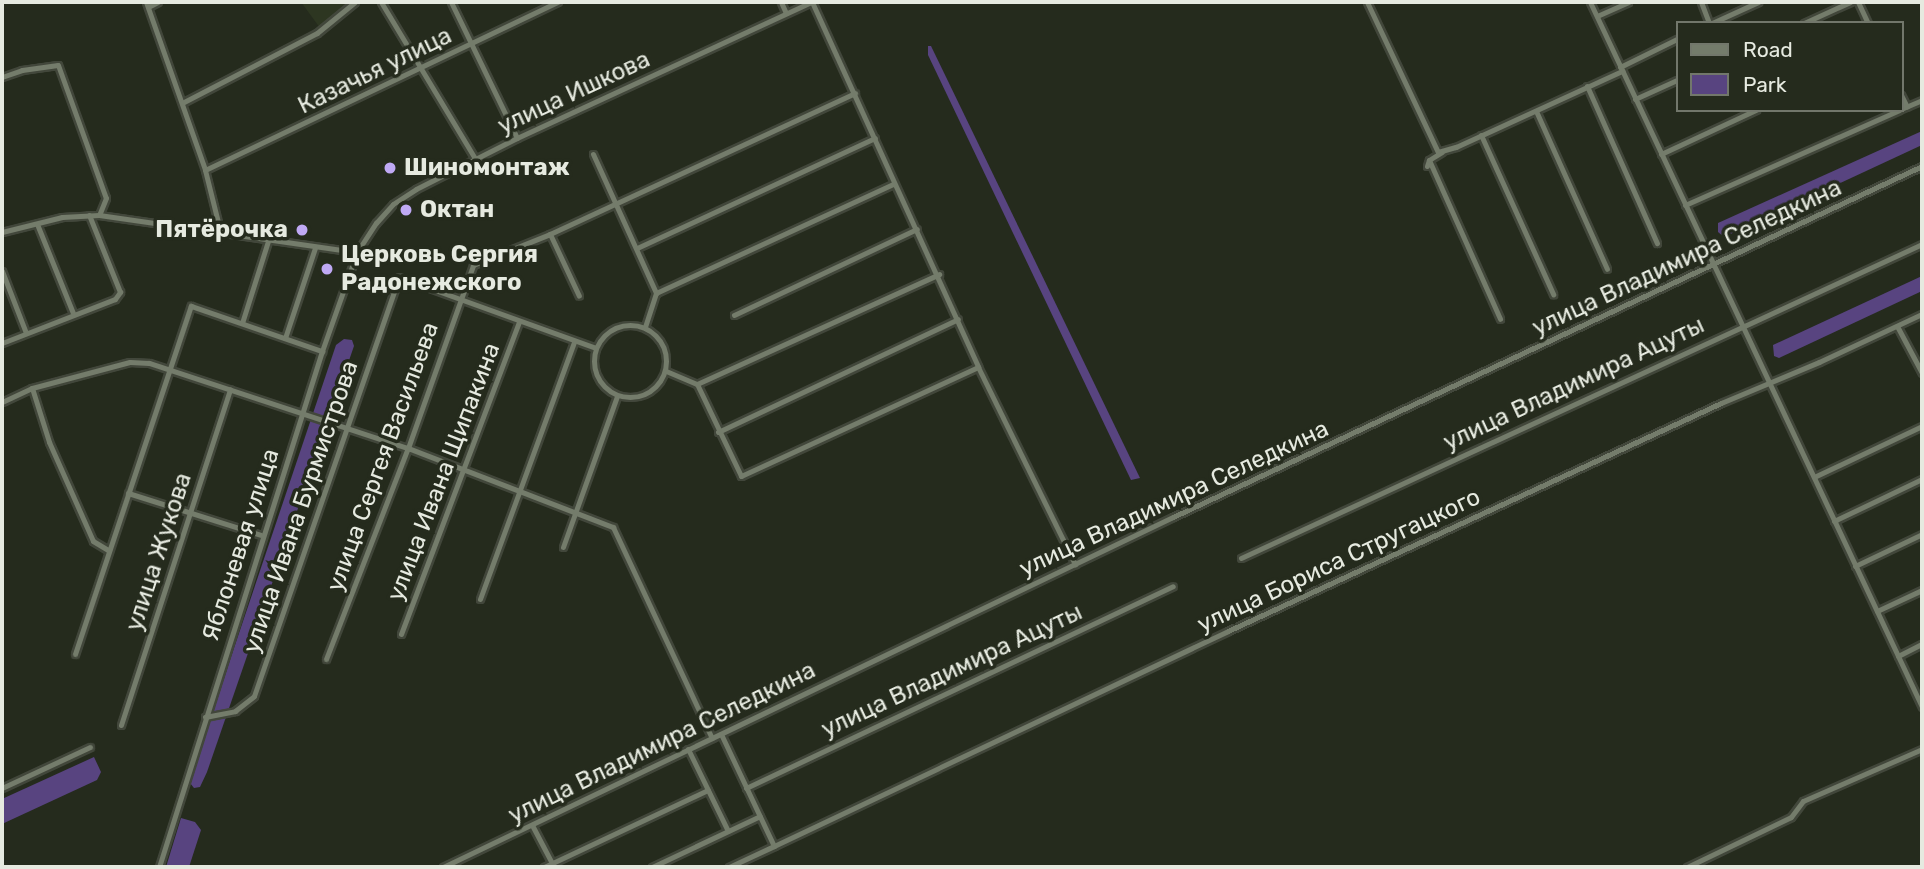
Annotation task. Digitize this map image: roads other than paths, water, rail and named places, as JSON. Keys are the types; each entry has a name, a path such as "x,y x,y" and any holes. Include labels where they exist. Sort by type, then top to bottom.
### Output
{"street":[{"path":"158,2 147,4 205,170 221,234"},
{"path":"182,103 317,33 355,2"},
{"path":"381,2 476,160"},
{"path":"451,2 517,138"},
{"name":"Казачья улица","path":"205,170 558,2"},
{"path":"781,2 786,13"},
{"path":"812,2 855,93 893,184 939,274 978,367 1075,564"},
{"name":"улица Ишкова","path":"357,252 393,204 517,138 812,2"},
{"path":"1367,2 1434,149 1442,152"},
{"path":"1590,2 1768,384 1921,702"},
{"path":"1597,16 1628,2"},
{"path":"1701,2 1710,21"},
{"path":"1715,21 1758,2"},
{"path":"1808,21 1850,2"},
{"path":"1858,2 1867,21"},
{"path":"1500,320 1428,163 1442,152 1536,111 1675,40"},
{"path":"2,77 22,69 58,65 106,198 99,215"},
{"path":"1635,99 1675,81"},
{"path":"1587,86 1657,243"},
{"name":"улица Сергея Васильева","path":"326,659 408,448 473,265 550,234 855,93"},
{"path":"1903,109 1922,100"},
{"path":"1536,111 1606,269"},
{"path":"1661,153 1752,112"},
{"path":"1685,205 1895,112"},
{"path":"1481,135 1553,294"},
{"path":"638,248 875,138"},
{"path":"593,154 638,248 656,293 645,327"},
{"name":"улица Владимира Селедкина","path":"443,867 1075,564 1714,267 1922,166"},
{"path":"656,293 893,184"},
{"path":"2,343 73,313 115,299 120,292 89,215"},
{"path":"2,232 62,217 99,215 357,252"},
{"path":"37,224 73,313"},
{"path":"734,314 917,229"},
{"path":"550,234 579,296"},
{"path":"242,323 268,241"},
{"name":"улица Владимира Ацуты","path":"1241,558 1922,244"},
{"path":"285,338 315,248"},
{"name":"Яблоневая улица","path":"159,867 261,535 357,252"},
{"path":"2,271 26,333"},
{"path":"697,384 939,274"},
{"name":"улица Ивана Бурмистрова","path":"205,717 234,712 254,696 399,277 460,299"},
{"path":"460,299 596,348"},
{"path":"75,654 191,306 322,351"},
{"name":"улица Бориса Стругацкого","path":"729,867 1253,619 1922,314"},
{"path":"718,432 958,319"},
{"name":"улица Ивана Щипакина","path":"401,634 519,321"},
{"path":"1896,326 1922,374"},
{"path":"617,327 645,327 661,343 666,355 666,371 659,384 648,392 636,397 617,396 601,384 595,374 596,348 606,335 617,327"},
{"path":"480,599 518,488 574,342"},
{"path":"2,402 32,388 130,362 169,368 408,448 518,488 613,527 712,738"},
{"path":"666,371 697,384 741,475 978,367"},
{"path":"32,388 48,442 93,541 108,550"},
{"name":"улица Жукова","path":"121,725 230,389"},
{"path":"563,547 617,396"},
{"path":"1814,477 1922,426"},
{"path":"1834,521 1922,479"},
{"path":"128,493 261,535"},
{"path":"1855,566 1922,534"},
{"name":"улица Владимира Ацуты","path":"746,788 1173,586"},
{"path":"1877,611 1922,590"},
{"path":"1898,656 1922,645"},
{"path":"721,734 774,846"},
{"path":"2,788 90,747"},
{"path":"1687,867 1791,817 1803,801 1922,749"},
{"path":"688,750 729,831"},
{"path":"544,867 708,790"},
{"path":"652,867 760,816"},
{"path":"532,825 553,865"}],"place":[{"name":"Шиномонтаж","path":"390,168"},
{"name":"Октан","path":"406,210"},
{"name":"Пятёрочка","path":"302,230"},
{"name":"Церковь Сергия Радонежского","path":"327,269"}]}
